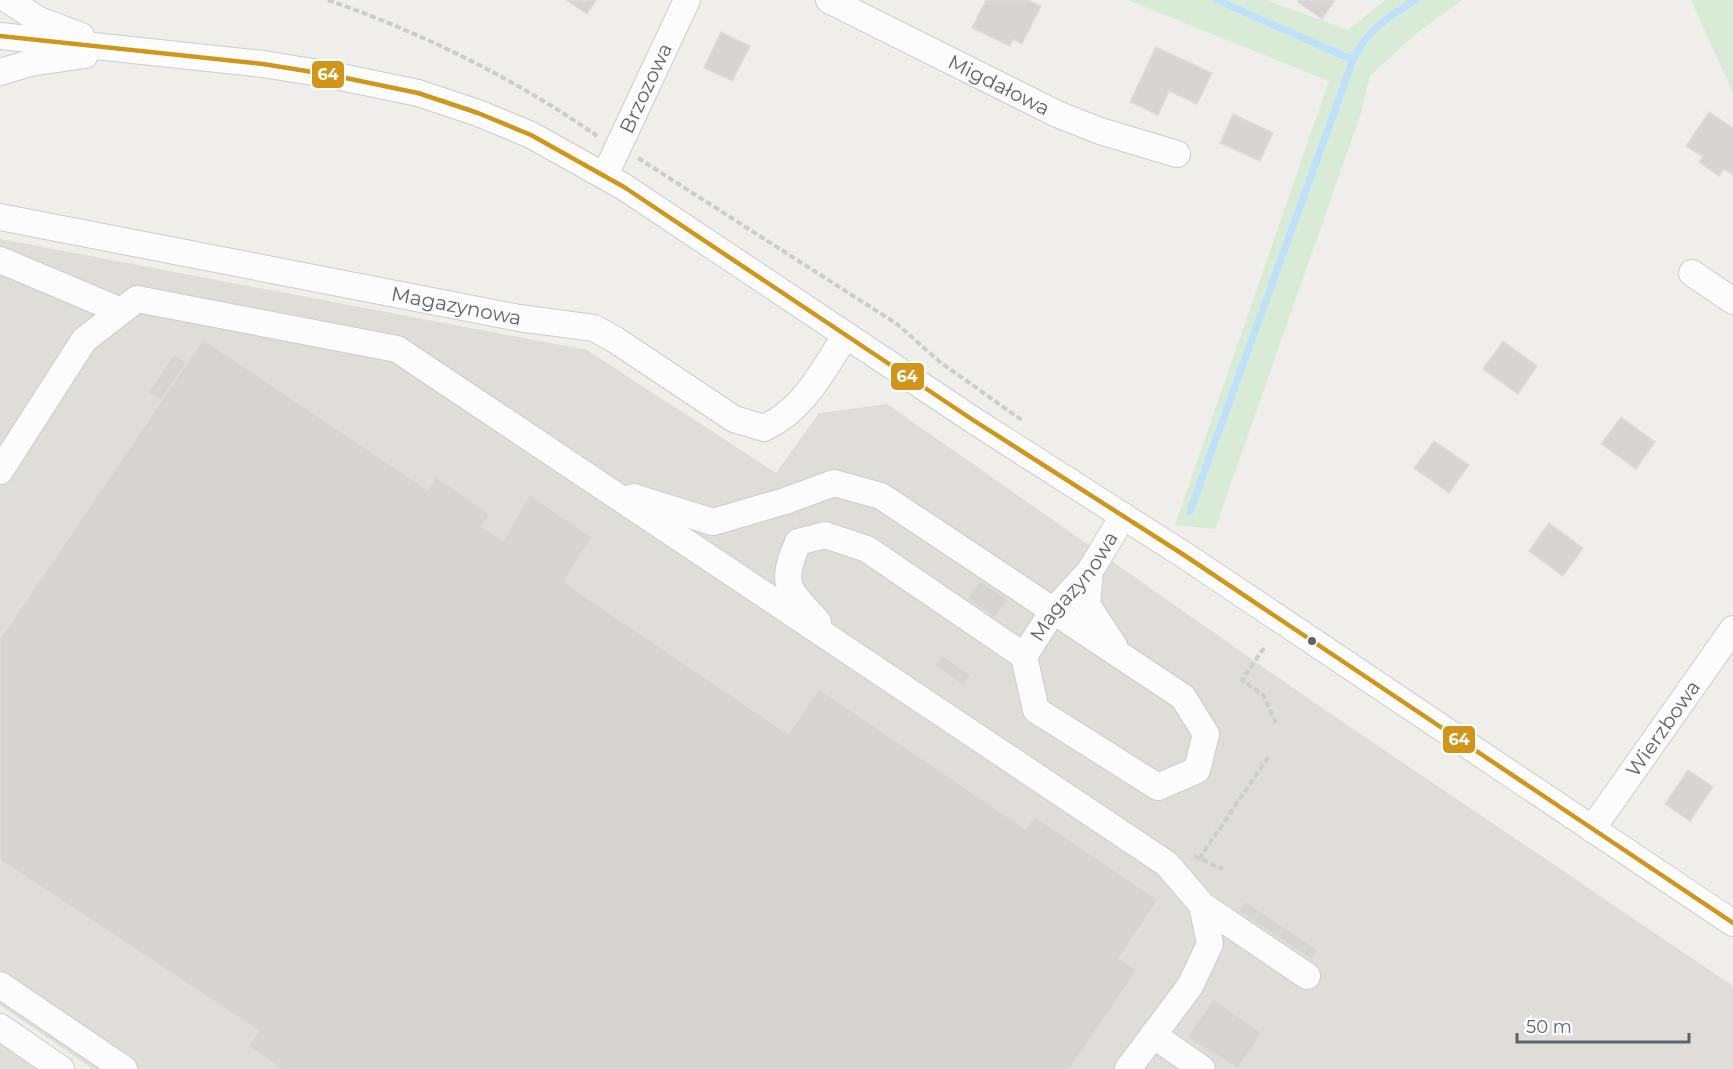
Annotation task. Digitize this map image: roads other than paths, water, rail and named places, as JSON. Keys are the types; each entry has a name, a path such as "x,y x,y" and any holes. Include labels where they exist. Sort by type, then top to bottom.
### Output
{"street":[{"path":"8,0 39,20 118,50"},
{"name":"Brzozowa","path":"604,175 687,0"},
{"name":"Migdałowa","path":"829,0 1057,114 1100,131 1177,154"},
{"path":"0,36 262,64 418,93 478,113 531,135 604,175 1123,516 1733,923"},
{"path":"0,72 30,63 118,50"},
{"name":"Magazynowa","path":"0,217 508,316 594,328 734,419 764,428 777,422 802,402 846,335"},
{"path":"0,260 121,311"},
{"path":"1692,273 1733,301"},
{"path":"0,471 84,340 137,299 397,349 592,482 1167,864 1202,905 1307,976"},
{"path":"592,482 657,507 713,522 785,501 834,483 881,496 1183,697 1206,734 1197,770 1158,787 1036,710 1024,656 867,549 825,535 798,542 787,568 788,588 843,649"},
{"name":"Magazynowa","path":"1024,656 1053,611 1090,571 1123,516"},
{"path":"1090,571 1087,605 1121,657"},
{"name":"Wierzbowa","path":"1592,830 1733,629"},
{"path":"1128,1069 1190,986 1210,944 1202,905"},
{"path":"0,985 124,1069"},
{"path":"0,1027 61,1069"},
{"path":"1153,1035 1202,1069"}],"waterway":[{"path":"1217,0 1353,60"},
{"path":"1190,511 1353,60 1372,32 1415,0"}]}
